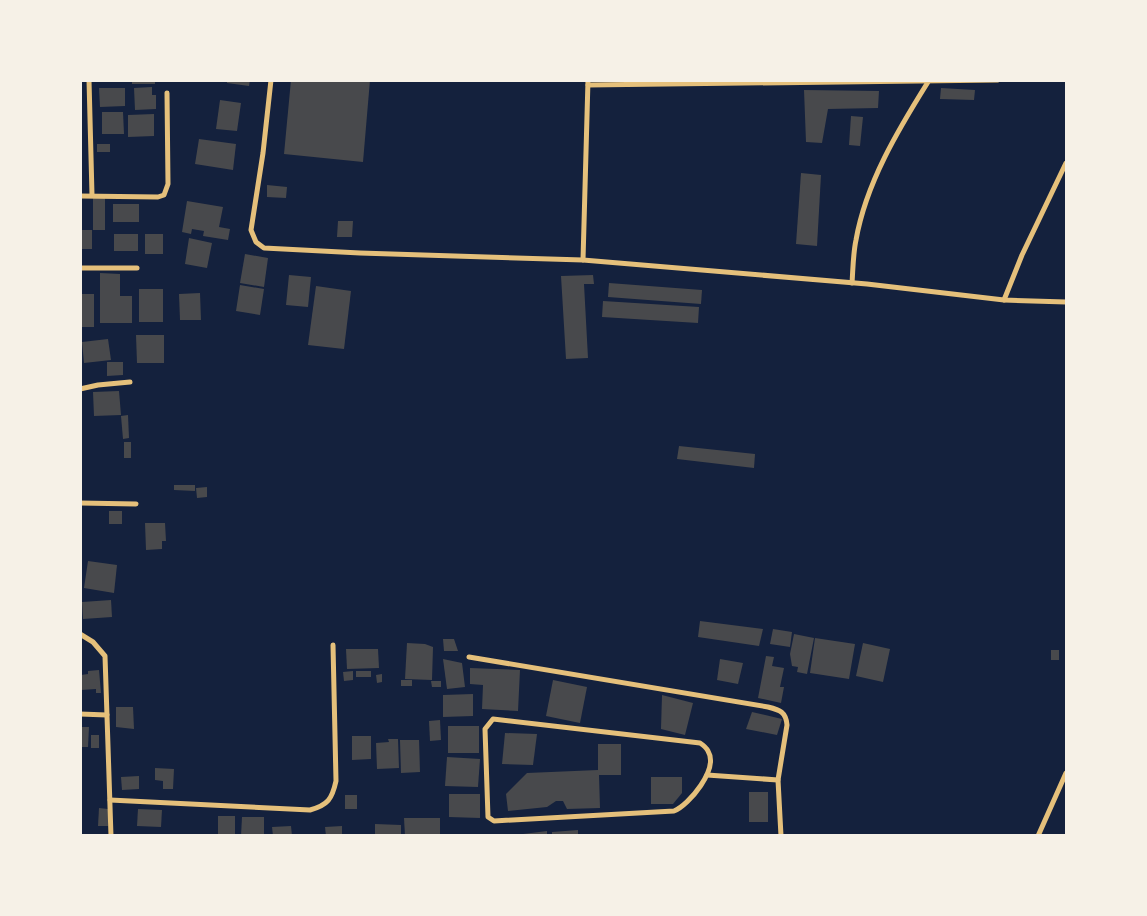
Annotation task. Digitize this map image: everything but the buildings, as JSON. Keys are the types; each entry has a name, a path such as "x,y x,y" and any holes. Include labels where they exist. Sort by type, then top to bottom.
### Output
{"street":[{"path":"89,80 92,195"},
{"path":"271,80 251,230 256,242 264,248 583,260 852,283 1004,300 1066,302"},
{"path":"583,260 588,83 998,80"},
{"path":"852,283 855,243 872,187 896,136 928,82"},
{"path":"80,196 164,195 168,184 167,93"},
{"path":"1004,300 1022,255 1066,163"},
{"path":"80,268 137,268"},
{"path":"80,389 130,382"},
{"path":"80,503 136,504"},
{"path":"80,634 93,642 105,656 111,835"},
{"path":"110,800 310,810 327,804 333,794 335,781 333,645"},
{"path":"469,657 778,710 786,717 778,780 781,835"},
{"path":"80,714 107,715"},
{"path":"493,719 501,719 700,743 709,751 711,762 707,775 689,801 674,811 494,821 488,817 485,729 493,719"},
{"path":"1038,835 1066,773"},
{"path":"707,775 778,780"}]}
